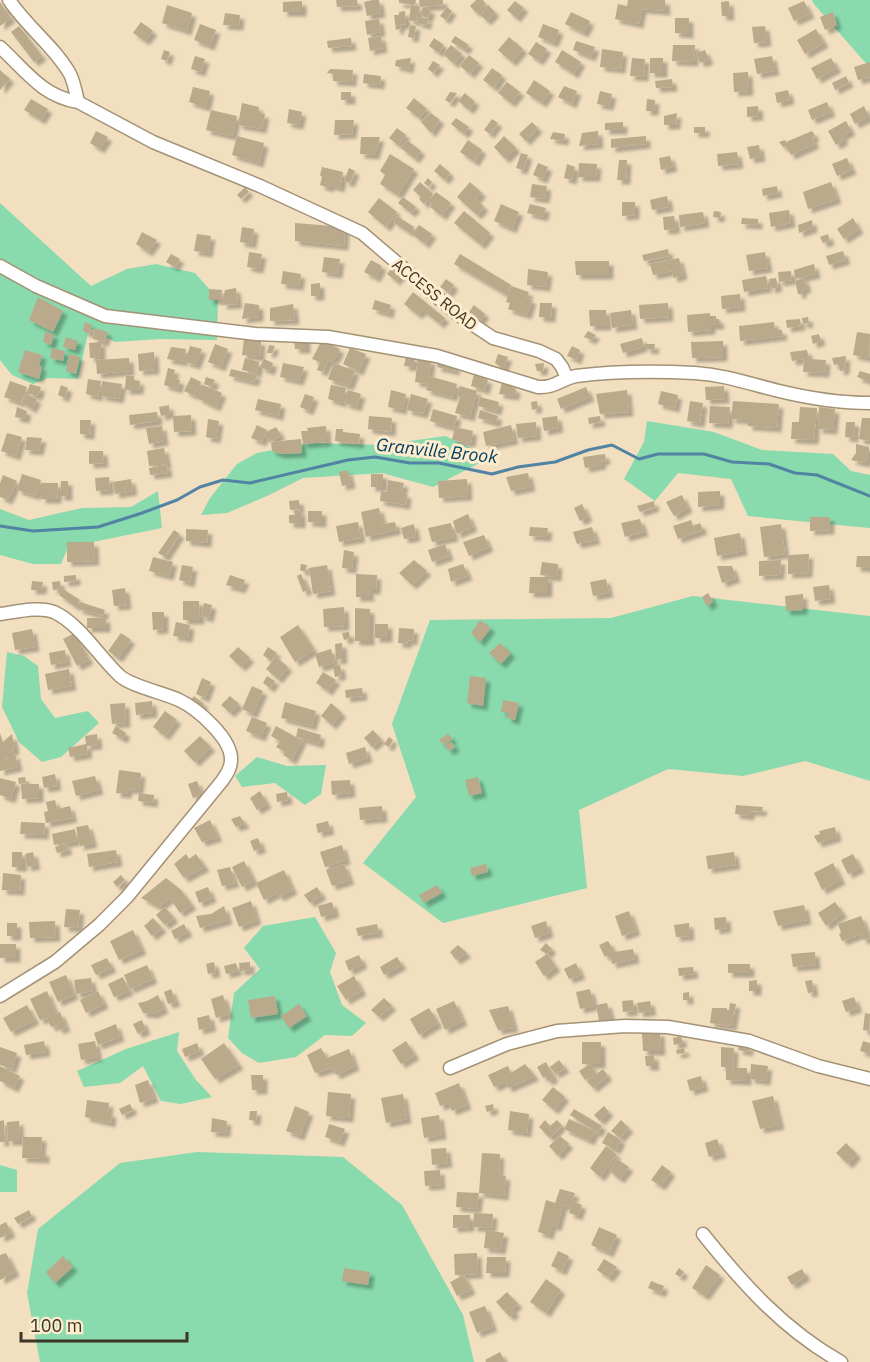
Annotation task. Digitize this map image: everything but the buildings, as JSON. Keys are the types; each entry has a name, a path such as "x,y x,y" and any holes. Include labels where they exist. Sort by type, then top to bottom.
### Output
{"street":[{"path":"9,0 56,55 71,77 78,102"},
{"name":"ACCESS ROAD","path":"0,47 48,93 78,102 153,142 260,186 362,233 457,314 493,338 539,351 556,359 567,378"},
{"path":"0,266 36,286 105,316 256,334 339,339 437,356 538,387 549,388 567,378 625,373 693,373 723,375 780,392 855,403 870,403"},
{"path":"0,614 45,609 56,613 82,634 122,678 181,701 208,722 228,744 231,760 229,771 127,897 55,962 0,996"},
{"path":"450,1068 507,1044 557,1031 625,1026 668,1027 749,1041 818,1066 869,1079"},
{"path":"702,1234 761,1303 787,1326 841,1362"}],"green space":[{"path":"812,0 870,0 870,68 813,3"},
{"path":"0,203 91,286 127,269 156,264 195,273 218,299 217,340 161,339 115,342 89,328 78,379 48,378 33,384 12,375 0,360"},
{"path":"647,421 714,432 762,450 833,454 851,471 870,475 870,528 748,516 731,479 678,473 655,501 624,479 644,442"},
{"path":"445,436 491,457 433,487 382,473 303,478 227,513 201,515 210,498 237,464 257,453 311,443 383,445"},
{"path":"158,491 162,528 68,547 61,564 33,564 0,555 0,509 29,520 82,508 131,507"},
{"path":"693,596 870,616 870,781 805,761 743,776 668,769 579,810 587,888 443,923 363,863 416,797 392,724 430,620 611,618"},
{"path":"7,652 24,656 38,666 41,699 55,718 88,711 99,723 61,757 42,762 19,742 2,707"},
{"path":"257,757 287,766 326,765 321,794 305,805 275,783 242,787 235,776"},
{"path":"315,917 336,953 330,972 342,1005 366,1023 352,1036 325,1035 296,1057 259,1063 242,1053 228,1038 234,993 260,969 244,948 263,926"},
{"path":"179,1032 177,1051 196,1080 212,1097 181,1104 161,1101 143,1066 120,1083 84,1087 77,1071 126,1049"},
{"path":"197,1152 343,1157 402,1205 463,1315 474,1362 40,1362 27,1293 38,1229 120,1163"},
{"path":"0,1165 17,1170 17,1192 0,1192"}],"waterway":[{"name":"Granville Brook","path":"0,526 33,531 98,527 177,500 200,487 223,480 250,483 348,460 375,457 410,463 439,463 492,474 518,467 555,462 588,450 612,445 639,459 658,454 704,454 732,462 769,464 795,473 817,475 870,496"}]}
